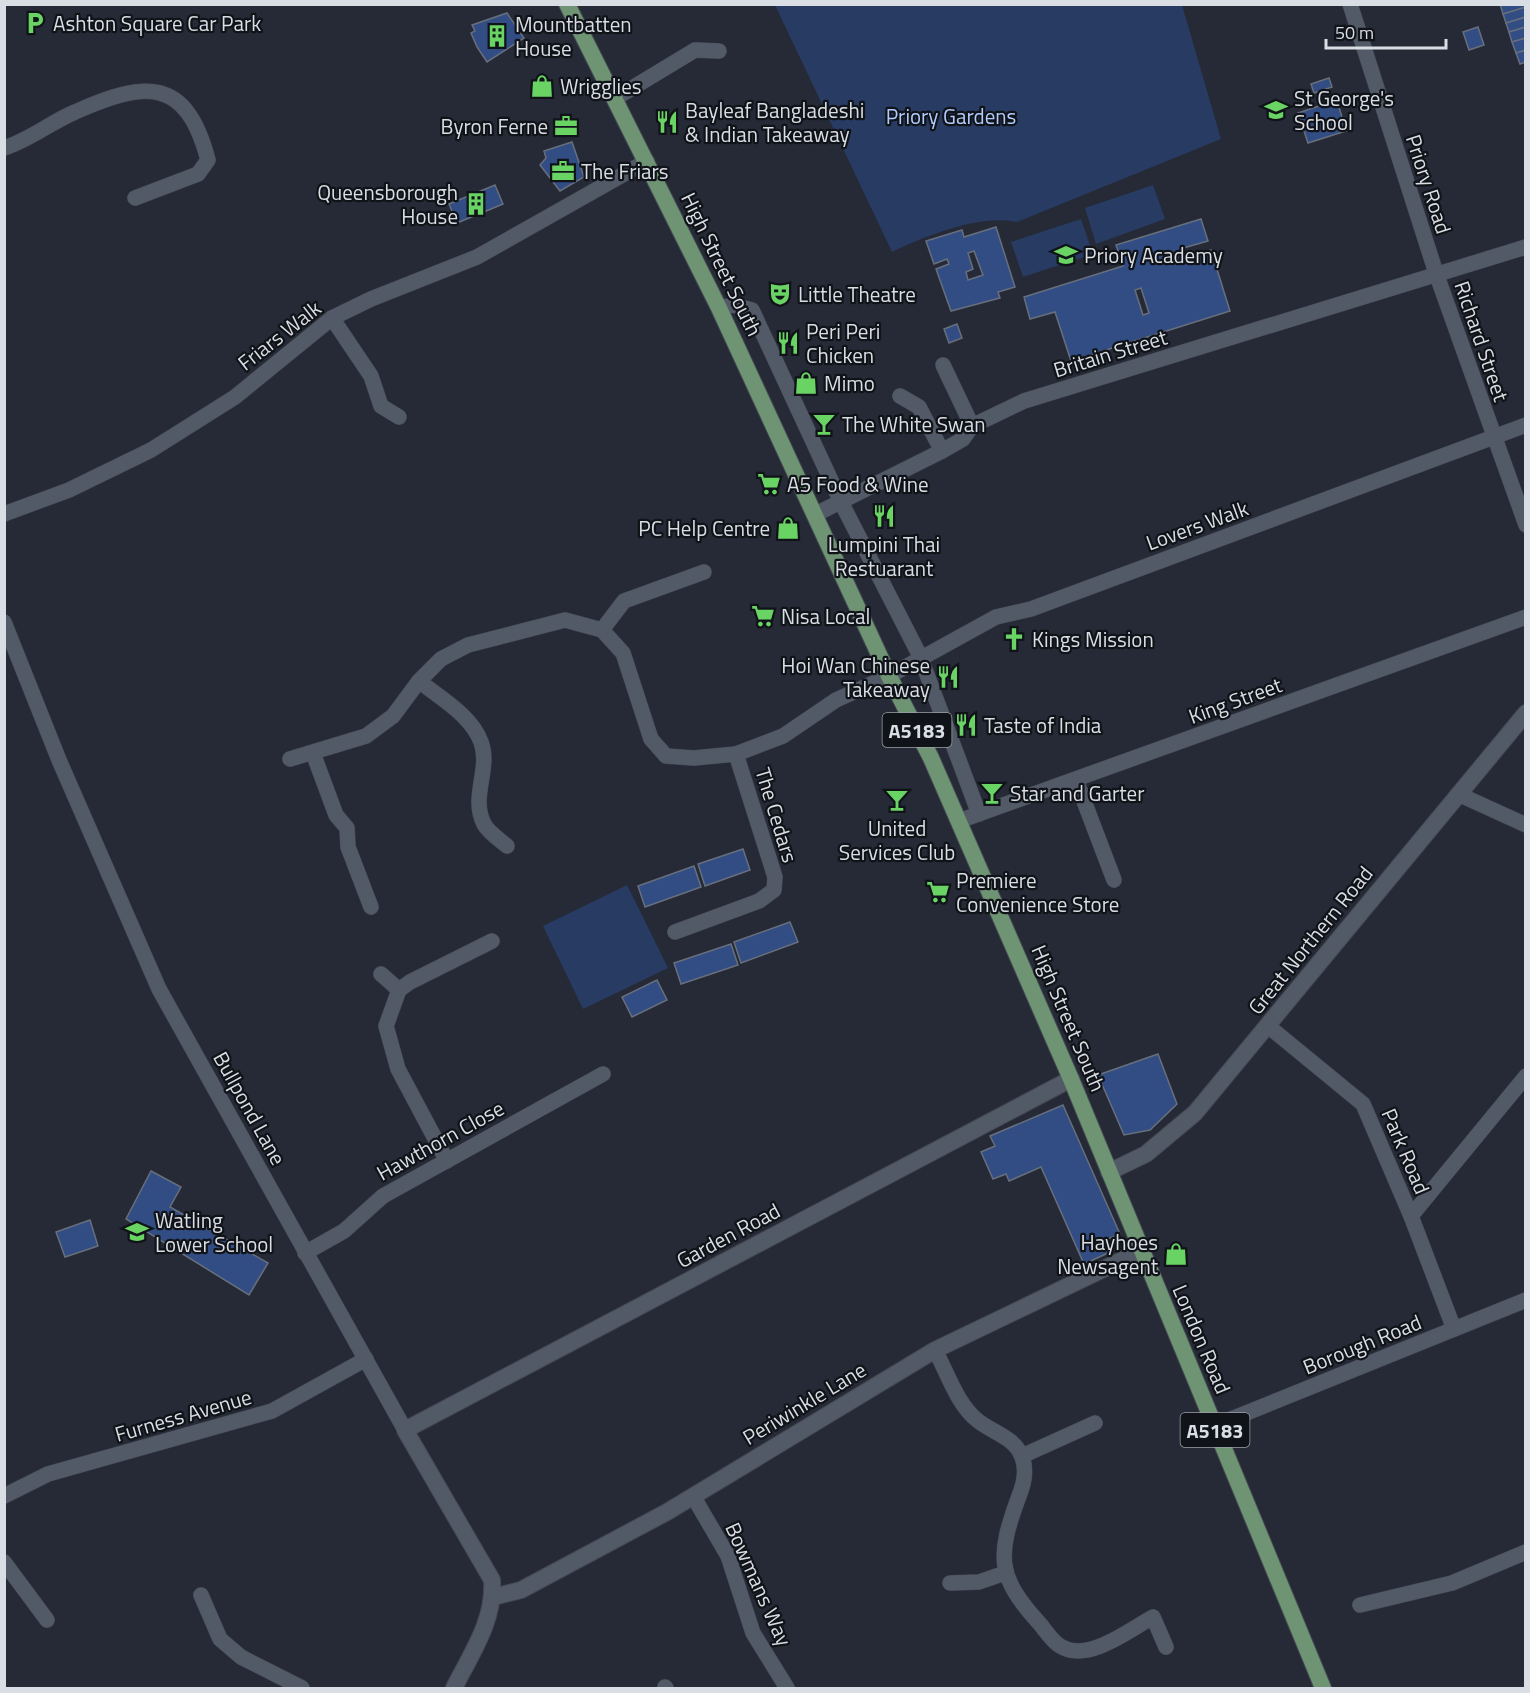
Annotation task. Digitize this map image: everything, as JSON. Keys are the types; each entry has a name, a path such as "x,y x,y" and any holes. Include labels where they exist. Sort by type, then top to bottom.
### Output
{"main road":[{"name":"High Street South","path":"567,4 719,308 889,676 931,758 1071,1079 1109,1172"},
{"name":"London Road","path":"1109,1172 1323,1689"}],"street":[{"name":"Priory Road","path":"1350,4 1436,273"},
{"path":"614,99 694,50 719,51"},
{"path":"4,148 75,111 138,90 155,90 171,95 183,104 203,143 208,160 198,174 135,198"},
{"name":"Friars Walk","path":"4,514 69,490 151,450 235,397 332,318 371,299 477,257 647,161"},
{"name":"Britain Street","path":"816,514 942,451 963,439 972,426 1024,401 1526,247"},
{"name":"Richard Street","path":"1436,273 1493,438 1526,525"},
{"path":"719,308 733,305 752,309 841,502 920,657 980,814"},
{"path":"332,318 371,376 381,406 399,417"},
{"path":"943,365 972,426"},
{"path":"900,396 919,407 942,451"},
{"name":"Lovers Walk","path":"602,630 623,653 651,739 666,756 694,759 736,754 783,736 837,700 889,676 996,617 1031,609 1526,425"},
{"path":"290,759 366,736 393,716 419,681 441,659 468,645 565,620 602,630 624,601 704,572"},
{"name":"King Street","path":"959,821 1526,617"},
{"name":"Bullpond Lane","path":"4,622 59,760 159,989 305,1253 492,1580 493,1597"},
{"path":"419,681 468,720 482,742 484,769 477,803 484,825 507,846"},
{"name":"Great Northern Road","path":"1109,1172 1146,1154 1195,1113 1526,713"},
{"path":"313,753 336,815 347,828 348,847 371,907"},
{"name":"The Cedars","path":"675,932 759,901 774,890 775,877 736,754"},
{"path":"1076,780 1114,880"},
{"path":"1458,794 1526,825"},
{"path":"447,1161 399,1069 386,1026 399,990 410,982 492,941"},
{"path":"381,974 399,990"},
{"name":"Park Road","path":"1268,1026 1363,1104 1411,1216 1454,1329"},
{"name":"Hawthorn Close","path":"305,1253 344,1231 383,1196 603,1074"},
{"path":"1411,1216 1526,1076"},
{"name":"Garden Road","path":"405,1430 1071,1079"},
{"name":"Periwinkle Lane","path":"493,1597 521,1590 693,1496 934,1350 1141,1251"},
{"name":"Borough Road","path":"1214,1426 1526,1300"},
{"path":"934,1350 966,1409 977,1420 1008,1438 1022,1456 1025,1480 1006,1532 1003,1560 1005,1573 1018,1600 1060,1646 1076,1653 1094,1648 1153,1617 1166,1647"},
{"name":"Furness Avenue","path":"4,1496 48,1474 272,1411 366,1359"},
{"path":"1022,1456 1095,1424"},
{"name":"Bowmans Way","path":"693,1496 728,1556 753,1633 781,1687"},
{"path":"1360,1605 1452,1583 1526,1552"},
{"path":"4,1562 47,1620"},
{"path":"950,1583 979,1582 1005,1573"},
{"path":"201,1595 220,1639 241,1657 302,1689"},
{"path":"454,1689 488,1620 493,1597"}],"green space":[{"name":"Priory Gardens","path":"775,5 1182,5 1221,139 1017,222 986,221 953,228 920,239 892,252"},
{"path":"1153,185 1165,219 1096,244 1085,208"},
{"path":"1081,219 1093,254 1023,277 1011,242"},
{"path":"627,885 668,968 583,1009 543,926"}],"building":[{"path":"1500,4 1526,4 1526,7 1503,14"},
{"path":"1526,7 1526,17 1506,23 1503,14"},
{"name":"Mountbatten House","path":"507,13 524,38 487,62 471,33 475,31 472,25"},
{"path":"1526,17 1526,27 1509,32 1506,23"},
{"path":"1478,27 1484,45 1469,50 1463,32"},
{"path":"1526,27 1526,38 1512,42 1509,32"},
{"path":"1526,38 1526,50 1516,53 1512,42"},
{"path":"1526,50 1526,62 1520,64 1516,53"},
{"path":"1329,78 1332,87 1314,93 1311,84"},
{"path":"1337,100 1346,131 1308,143 1298,113"},
{"name":"The Friars","path":"572,142 584,177 560,191 540,165 546,158 544,151"},
{"name":"Queensborough House","path":"495,185 503,204 457,223 449,204"},
{"path":"1201,219 1208,241 1180,249 1184,259 1211,250 1230,311 1071,361 1055,312 1030,319 1024,297 1123,266 1116,245","holes":["1141,288 1149,313 1143,315 1135,290"]},
{"path":"996,227 1015,287 998,292 1000,298 951,311 936,269 949,264 947,259 934,264 926,241 962,230 964,237","holes":["974,251 983,275 968,280 966,272 973,269 968,253"]},
{"path":"957,324 962,338 949,343 944,329"},
{"path":"743,849 750,870 705,886 698,864"},
{"path":"694,866 701,887 645,907 638,886"},
{"path":"790,922 798,942 741,963 734,942"},
{"path":"731,944 738,965 681,984 674,963"},
{"path":"657,980 667,1000 632,1017 622,997"},
{"path":"1158,1054 1177,1104 1150,1130 1124,1135 1098,1075"},
{"path":"1063,1105 1120,1234 1103,1241 1108,1253 1084,1264 1041,1167 1009,1181 1006,1174 993,1179 981,1152 995,1146 990,1136"},
{"path":"151,1171 181,1187 170,1207 268,1263 249,1295 126,1219"},
{"path":"90,1220 98,1246 65,1257 56,1232"}],"place":[{"name":"Ashton Square Car Park","path":"35,23"},
{"name":"Mountbatten House","path":"497,36"},
{"name":"Wrigglies","path":"542,86"},
{"name":"St George's School","path":"1276,110"},
{"name":"Bayleaf Bangladeshi & Indian Takeaway","path":"667,122"},
{"name":"Byron Ferne","path":"566,126"},
{"name":"The Friars","path":"563,171"},
{"name":"Queensborough House","path":"476,204"},
{"name":"Priory Academy","path":"1066,255"},
{"name":"Little Theatre","path":"780,294"},
{"name":"Peri Peri Chicken","path":"788,343"},
{"name":"Mimo","path":"806,383"},
{"name":"The White Swan","path":"824,424"},
{"name":"A5 Food & Wine","path":"769,484"},
{"name":"Lumpini Thai Restuarant","path":"884,516"},
{"name":"PC Help Centre","path":"788,528"},
{"name":"Nisa Local","path":"763,616"},
{"name":"Kings Mission","path":"1014,639"},
{"name":"Hoi Wan Chinese Takeaway","path":"948,677"},
{"name":"Taste of India","path":"966,725"},
{"name":"Star and Garter","path":"992,793"},
{"name":"United Services Club","path":"897,800"},
{"name":"Premiere Convenience Store","path":"938,892"},
{"name":"Watling Lower School","path":"137,1232"},
{"name":"Hayhoes Newsagent","path":"1176,1254"}]}
